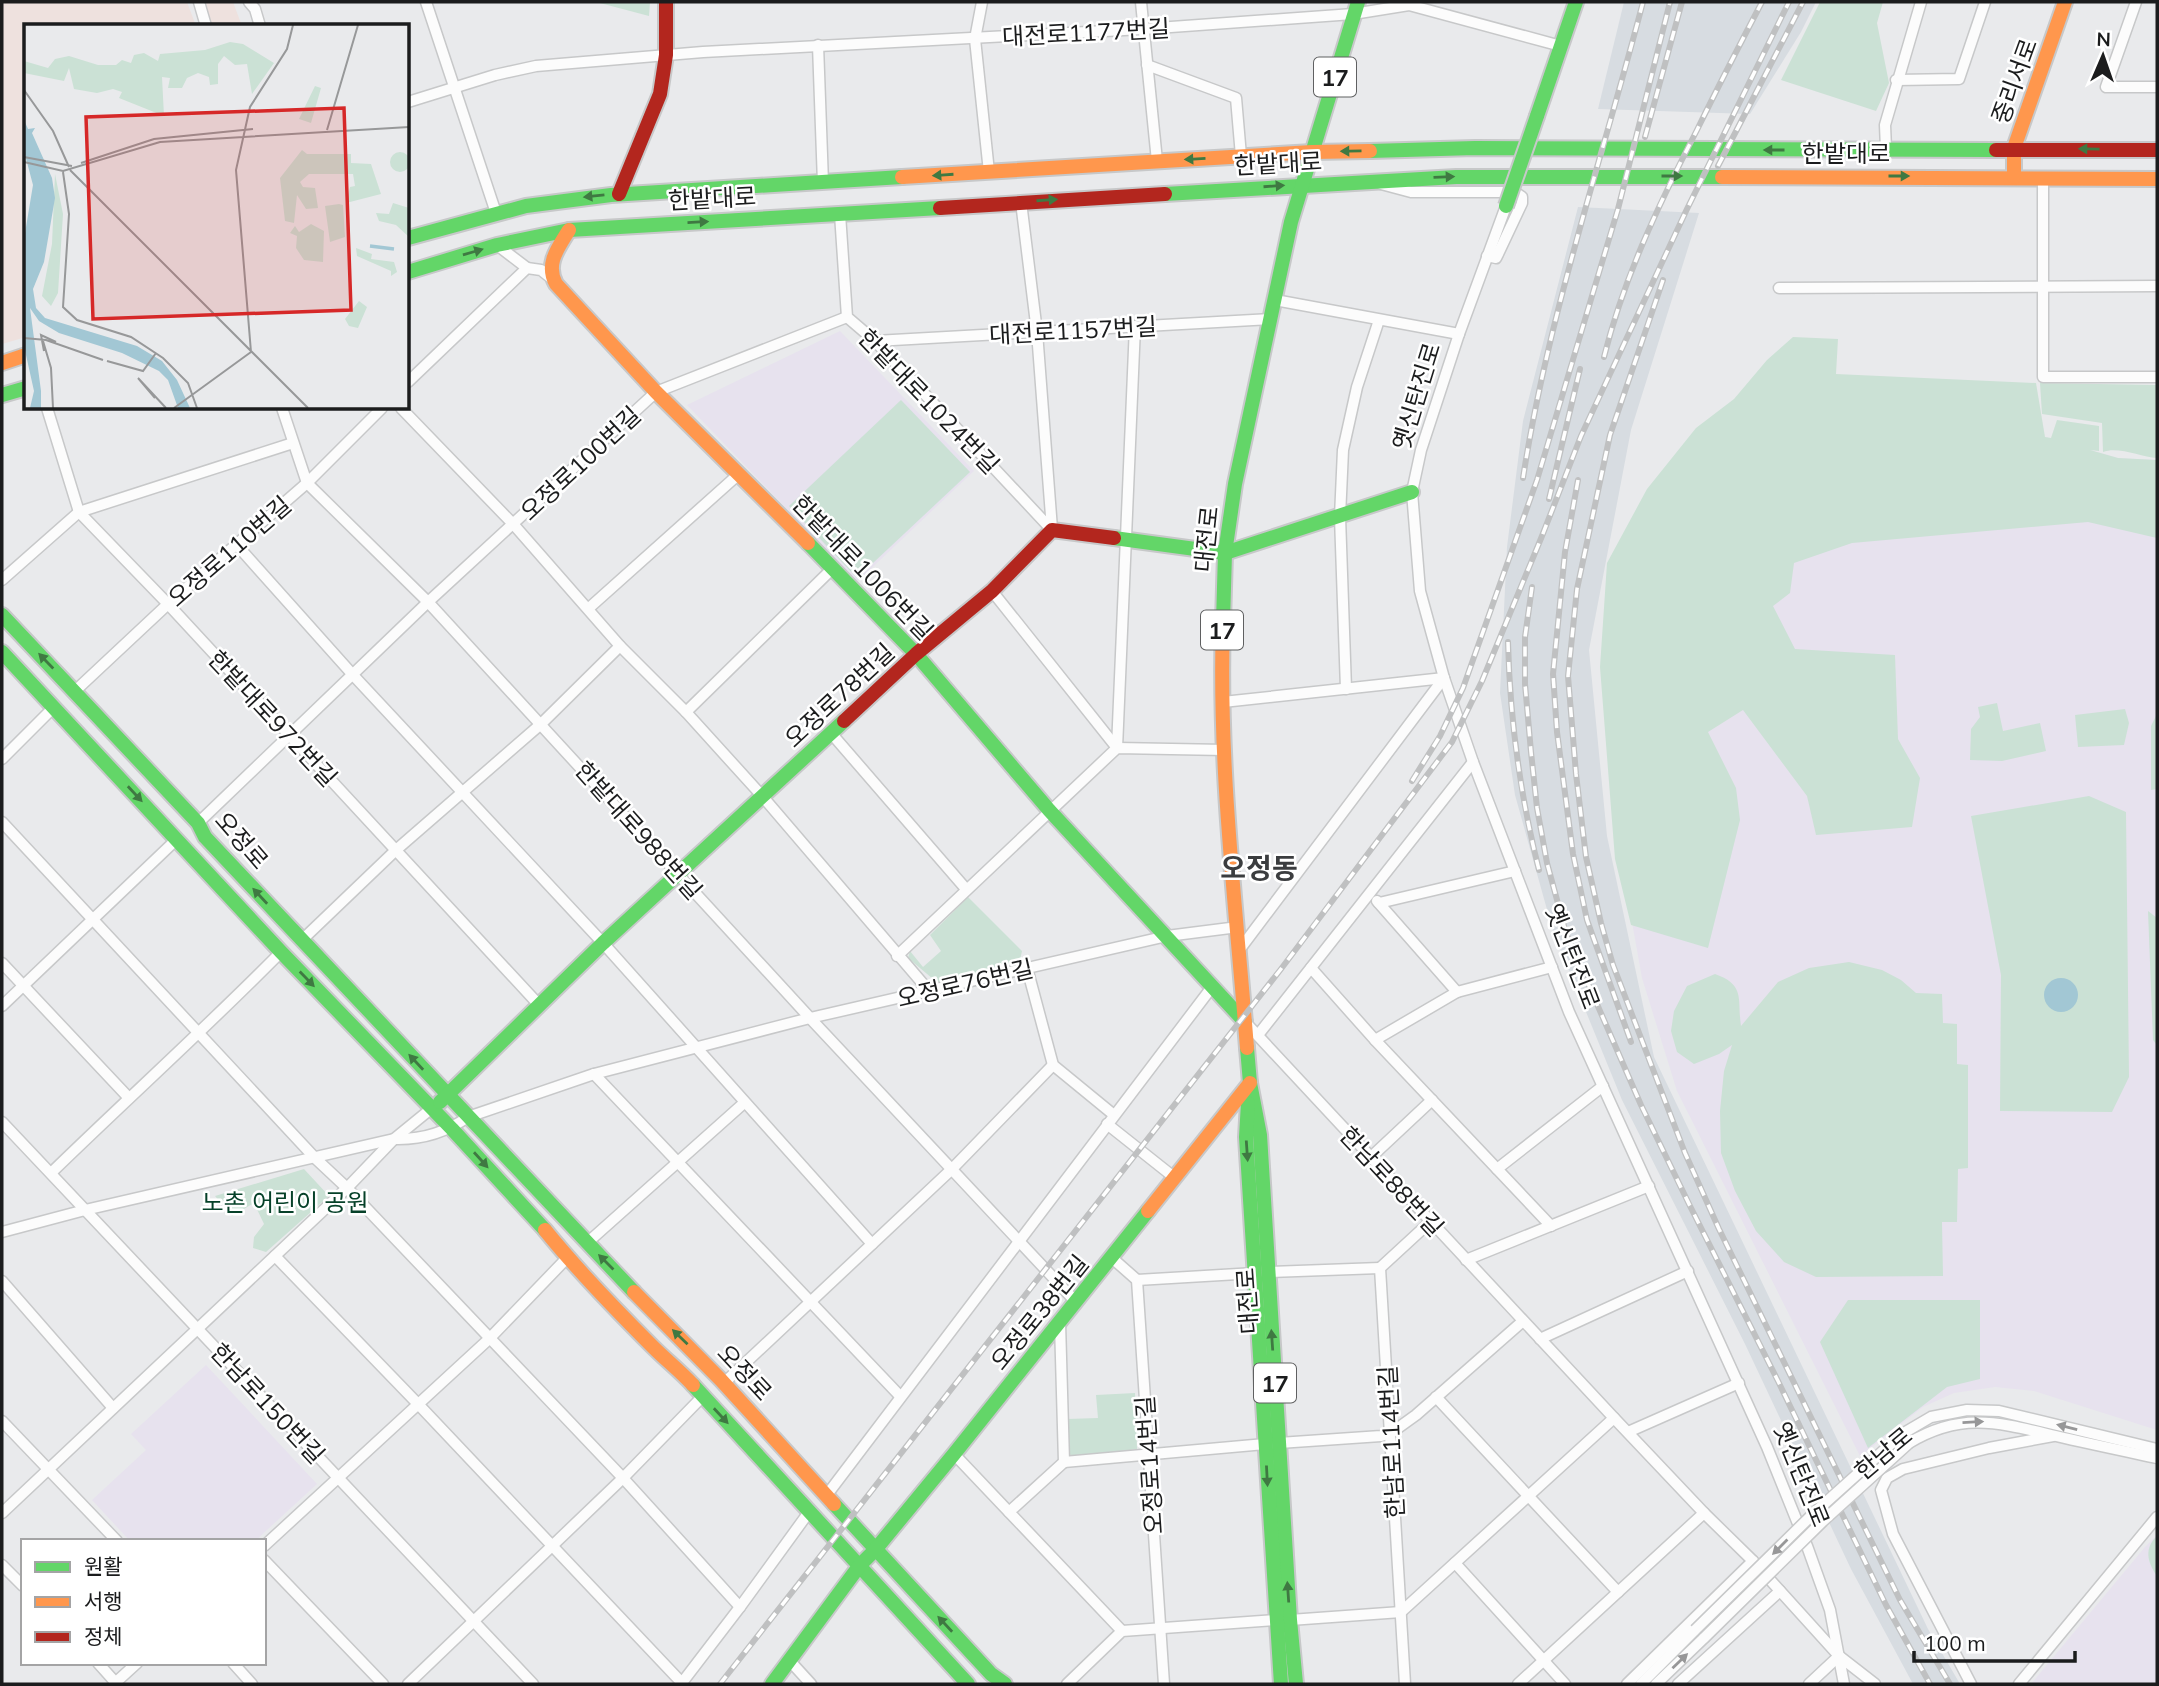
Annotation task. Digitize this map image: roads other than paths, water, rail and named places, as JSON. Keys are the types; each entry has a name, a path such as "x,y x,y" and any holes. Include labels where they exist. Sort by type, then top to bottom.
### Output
{"main road":[{"path":"619,194 660,94 666,55 666,2"},
{"path":"1506,206 1576,2"},
{"name":"중리서로","path":"2014,177 2014,148 2066,2"},
{"name":"대전로","path":"1281,1684 1283,1620 1261,1272 1246,1137 1250,1083 1225,750 1222,644 1225,553 1235,484 1292,222 1356,8"},
{"name":"한밭대로","path":"410,237 496,213 565,199 1312,152 1475,149 2157,150"},
{"name":"한밭대로","path":"410,271 497,245 569,230 1303,184 1511,177 2157,179"},
{"path":"551,278 549,271 552,259 569,230"},
{"name":"한밭대로1006번길","path":"551,278 656,392 740,473 916,654 1049,810 1245,1022"},
{"path":"2,363 24,356"},
{"path":"2,395 24,389"},
{"path":"1052,530 1225,553 1412,492"},
{"name":"오정로78번길","path":"447,1095 603,943 916,654 992,591 1052,530"},
{"name":"오정로","path":"2,615 198,823 205,837 447,1095 724,1383 991,1674 1005,1684"},
{"name":"오정로","path":"2,652 281,952 452,1129 545,1230 567,1258 656,1350 675,1365 968,1684"},
{"name":"오정로38번길","path":"772,1684 860,1565 1060,1323 1250,1083"},
{"path":"432,1108 447,1095"},
{"name":"대전로","path":"1283,1620 1296,1684"}],"street":[{"path":"199,2 205,24"},
{"path":"248,2 255,9 259,24"},
{"path":"426,2 496,213"},
{"path":"982,2 975,39 989,172"},
{"path":"1141,2 1157,161"},
{"path":"1886,149 1885,125 1920,2"},
{"path":"1896,80 1959,79 1985,2"},
{"path":"2136,2 2106,87 2157,86"},
{"path":"1356,8 1409,5 1561,46"},
{"name":"대전로1177번길","path":"410,101 495,75 536,66 818,45 1143,29 1356,8"},
{"path":"818,45 823,183"},
{"path":"1147,65 1236,98 1241,156"},
{"path":"2043,178 2043,377 2157,377"},
{"path":"1367,181 1411,192 1516,193 1522,197 1522,203 1496,258 1487,256"},
{"path":"1021,202 1037,332 1052,530"},
{"name":"옛신탄진로","path":"1506,206 1459,334 1421,450 1412,492 1420,592 1444,678 1473,762 1569,1012 1739,1383 1812,1558 1830,1610 1844,1684"},
{"name":"한밭대로1024번길","path":"840,214 847,317 874,341 1052,530"},
{"path":"497,245 527,268 541,270 551,278"},
{"path":"410,380 527,268"},
{"path":"1779,288 2157,286"},
{"path":"1275,300 1459,334"},
{"name":"오정로100번길","path":"198,823 428,602 514,526 656,392 847,317"},
{"name":"대전로1157번길","path":"874,341 1271,319"},
{"path":"1346,689 1340,517 1343,450 1357,387 1379,320"},
{"path":"1117,748 1135,326"},
{"name":"한밭대로972번길","path":"48,410 79,512 168,604 540,1006"},
{"name":"한밭대로988번길","path":"283,410 307,483 428,602 810,1018 1076,1302"},
{"name":"오정로110번길","path":"75,691 168,604 307,483 380,410"},
{"path":"403,410 514,526 620,646 686,712 930,992"},
{"path":"2,580 79,512 293,443"},
{"path":"589,608 740,473"},
{"path":"236,544 353,675 603,943 872,1244"},
{"path":"686,712 832,569"},
{"path":"992,591 1117,748"},
{"path":"302,940 462,790 541,724 620,646"},
{"path":"1223,702 1444,678"},
{"path":"1240,950 1444,678"},
{"path":"2,759 53,708"},
{"path":"831,733 967,889"},
{"path":"897,956 1117,748 1225,750"},
{"path":"1258,1035 1473,762"},
{"path":"2,822 315,1158 347,1188 623,1478 740,1607"},
{"path":"2,1006 177,839"},
{"path":"1379,903 1515,871"},
{"path":"1370,893 1457,992"},
{"name":"오정로76번길","path":"452,1129 468,1117 594,1074 810,1018 1167,936 1238,927"},
{"path":"51,1173 200,1034 281,952"},
{"path":"2,963 129,1098"},
{"path":"1375,1040 1457,992 1552,967"},
{"path":"1027,968 1053,1065 1114,1115"},
{"path":"1311,968 1375,1040 1551,1226"},
{"path":"826,1496 1212,987"},
{"name":"한남로88번길","path":"1245,1022 1614,1418 1753,1561 1839,1656"},
{"path":"724,1383 952,1170 1053,1065"},
{"path":"594,1074 900,1396"},
{"path":"1497,1169 1603,1086"},
{"path":"1370,1158 1432,1100"},
{"path":"587,1243 744,1103"},
{"path":"2,1513 347,1188 394,1139 432,1108"},
{"name":"한남로150번길","path":"2,1122 533,1684"},
{"path":"1107,1124 1175,1178"},
{"path":"2,1232 85,1210 394,1139 414,1140 452,1129"},
{"path":"1466,1260 1649,1186"},
{"path":"1112,1258 1138,1280 1380,1268 1430,1222"},
{"path":"275,1256 553,1545 682,1684 809,1511"},
{"path":"266,1544 489,1339 567,1258"},
{"name":"한남로114번길","path":"1380,1268 1405,1684"},
{"path":"1540,1339 1688,1271"},
{"name":"오정로14번길","path":"1138,1280 1164,1684"},
{"path":"2,1282 113,1408"},
{"path":"1009,1512 1064,1462 1381,1436 1391,1433 1523,1321"},
{"path":"1060,1323 1064,1462"},
{"path":"1628,1432 1739,1383"},
{"path":"408,1684 623,1478 703,1396"},
{"path":"1436,1397 1618,1592"},
{"name":"한남로","path":"1641,1684 1814,1513 1902,1434 1931,1417 1967,1410 1999,1410 2157,1449"},
{"path":"1067,1684 1122,1631 1401,1612 1614,1418"},
{"path":"2,1421 115,1539"},
{"name":"한남로","path":"1656,1684 1823,1521 1909,1443 1927,1432 1954,1424 1979,1421 2000,1423 2157,1458"},
{"path":"1989,1448 2000,1438 2000,1423"},
{"path":"1971,1684 1893,1534 1881,1490 1887,1478 1903,1469 2053,1436"},
{"path":"954,1454 1122,1631"},
{"path":"1518,1684 1704,1513"},
{"path":"2019,1684 2157,1517"},
{"path":"1627,1684 1753,1561"},
{"path":"266,1562 383,1684"},
{"path":"1455,1563 1565,1684"},
{"path":"2,1565 21,1584"},
{"path":"1678,1684 1780,1591"},
{"path":"1809,1684 1839,1656 1875,1684"},
{"path":"790,1661 811,1684"},
{"path":"100,1665 115,1683 135,1665"},
{"path":"235,1665 252,1684"}],"water":[{"path":"2061,978 2073,983 2078,995 2073,1007 2061,1012 2049,1007 2044,995 2049,983"}],"railway":[{"path":"1523,478 1561,298 1643,2"},
{"path":"1412,781 1440,736 1463,688 1537,480 1618,209 1670,2"},
{"path":"1645,137 1682,2"},
{"path":"1604,357 1632,270 1656,213 1762,2"},
{"path":"720,1684 1281,969 1452,742 1482,681 1581,436 1687,209 1789,2"},
{"path":"1718,166 1803,2"},
{"path":"1663,280 1610,435 1577,589 1568,676 1586,857 1613,965 1685,1153 1719,1229 1900,1600 1950,1684"},
{"path":"1549,499 1580,369"},
{"path":"1578,480 1565,552 1553,674 1557,732 1573,854 1587,920 1631,1042"},
{"path":"1532,587 1525,637 1525,684 1531,752 1547,863 1566,933 1641,1105 1886,1605 1930,1684"},
{"path":"1508,642 1517,757 1539,870"}],"district":[{"name":"오정동","path":"1259,867"}],"park label":[{"name":"노촌 어린이 공원","path":"285,1202"}]}
